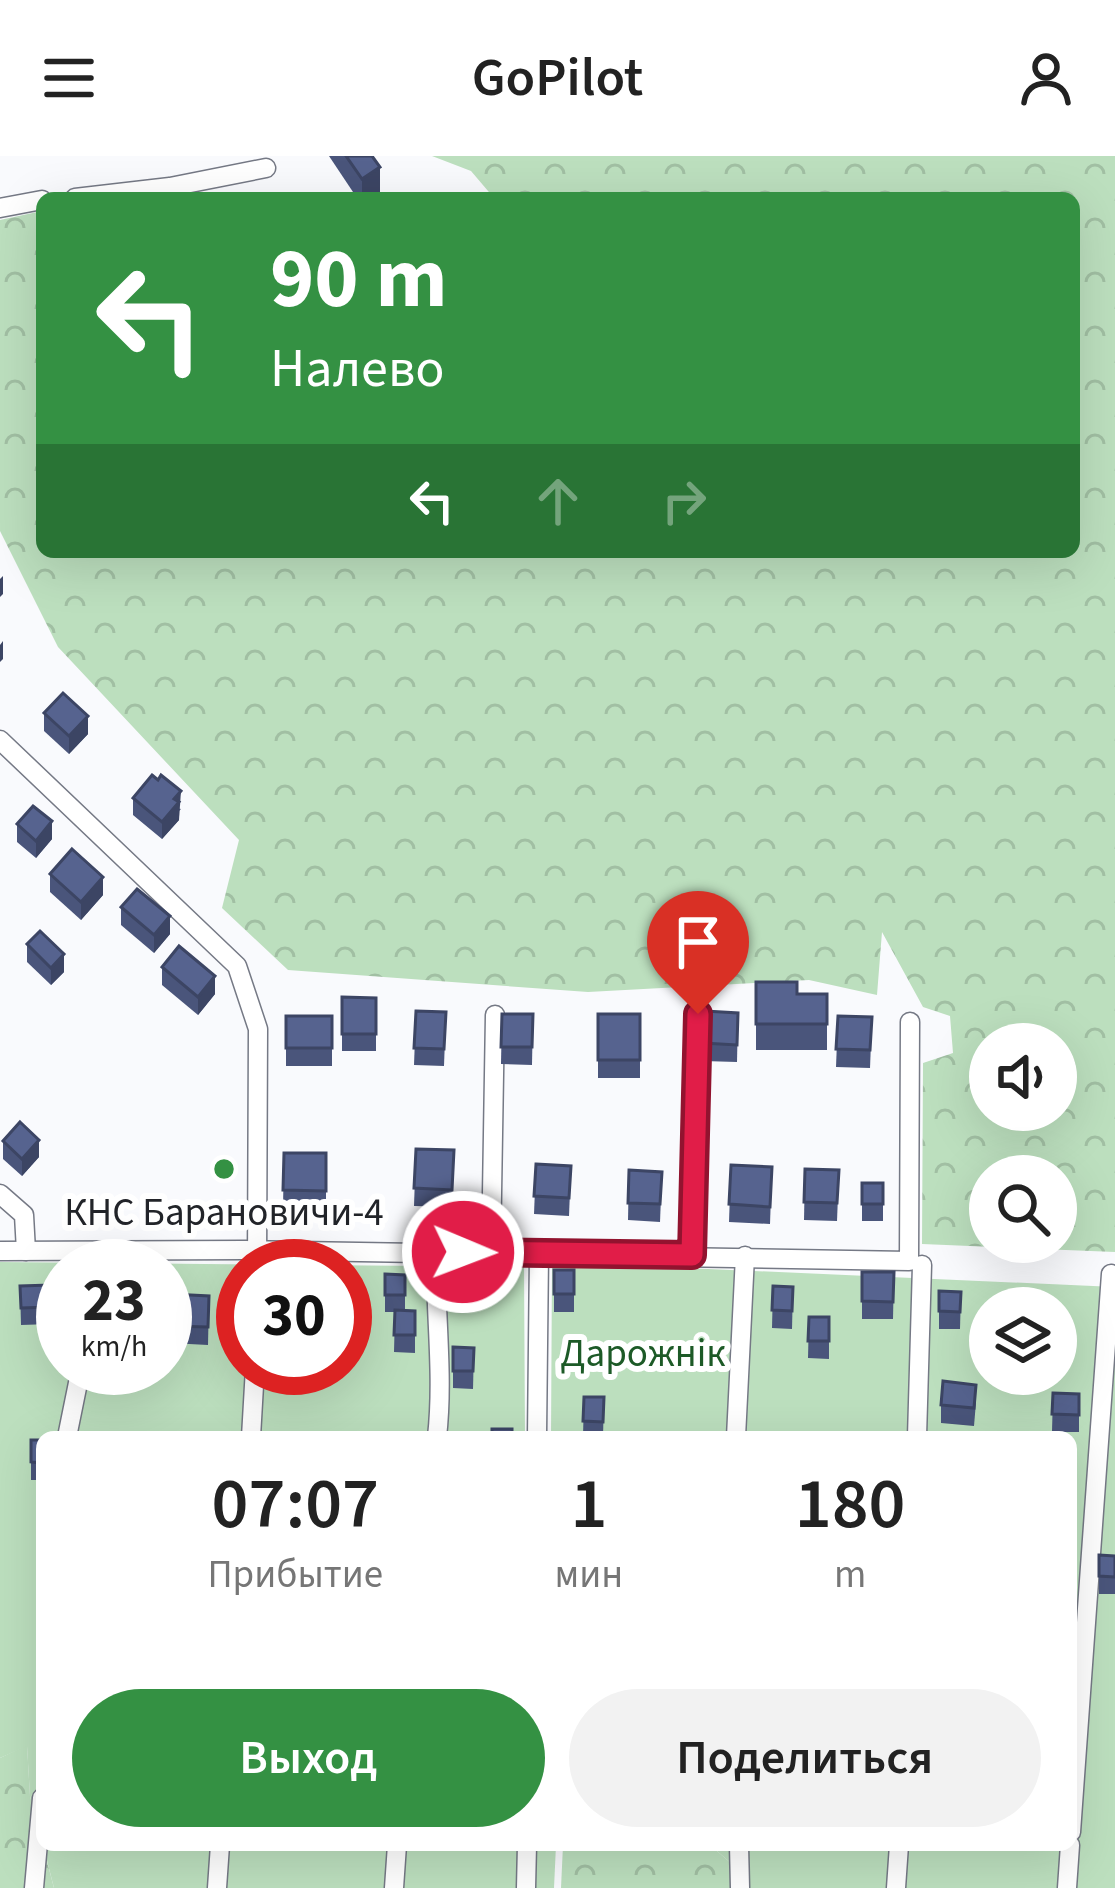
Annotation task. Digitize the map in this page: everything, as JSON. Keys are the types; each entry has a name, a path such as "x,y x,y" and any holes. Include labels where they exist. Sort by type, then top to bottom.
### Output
{"street":[{"path":"127,192 266,168"},
{"path":"0,208 36,201"},
{"path":"0,740 236,966 258,1029 256,1239"},
{"path":"692,1255 698,1014"},
{"path":"491,1252 495,1015"},
{"path":"910,1022 917,1431"},
{"path":"0,1194 24,1215 26,1252"},
{"path":"0,1251 36,1253"},
{"path":"436,1252 435,1325 442,1386 437,1431"},
{"path":"537,1431 539,1253"},
{"path":"372,1254 692,1255 915,1263"},
{"path":"736,1431 745,1256"},
{"path":"1077,1748 1111,1274"},
{"path":"68,1431 76,1395"},
{"path":"251,1431 253,1395"},
{"path":"34,1888 37,1851"},
{"path":"217,1888 220,1851"},
{"path":"394,1888 397,1851"},
{"path":"526,1888 527,1851"},
{"path":"739,1851 740,1888"},
{"path":"896,1888 899,1851"},
{"path":"1067,1888 1070,1851"}],"green space":[{"path":"432,156 1115,156 1115,1252 1077,1250 1077,1155 969,1155 969,1246 922,1244 923,1063 953,1053 950,1016 923,1007 882,932 877,995 809,980 588,992 288,970 222,908 239,840 58,647 0,531 0,220 36,212 36,558 1080,558 1080,192 489,192 471,171"},
{"path":"0,1262 36,1262 36,1395 192,1395 192,1264 216,1264 216,1395 372,1395 372,1266 524,1267 525,1431 36,1431 36,1819 27,1746 0,1758"},
{"name":"Дарожнік","path":"552,1262 1115,1287 1115,1888 730,1888 732,1864 717,1851 1077,1851 1077,1431 551,1431"},
{"path":"27,1745 36,1851 44,1851 54,1888 0,1888 0,1758"},
{"path":"45,1851 556,1851 554,1888 54,1888"},
{"path":"563,1851 717,1851 732,1864 730,1888 561,1888"}],"building":[{"path":"346,156 372,156 380,167 362,179"},
{"path":"63,693 88,716 69,736 44,713"},
{"path":"152,775 158,780 161,775 181,791 174,799 179,802 162,822 133,798"},
{"path":"33,806 52,821 36,841 17,824"},
{"path":"72,849 103,877 81,902 50,874"},
{"path":"137,889 170,916 154,935 121,907"},
{"path":"40,931 64,954 51,968 27,944"},
{"path":"179,946 215,976 198,997 162,967"},
{"path":"756,982 797,982 797,994 827,994 827,1024 756,1024"},
{"path":"342,997 376,998 376,1034 342,1034"},
{"path":"416,1011 446,1012 444,1049 414,1048"},
{"path":"705,1011 738,1013 737,1045 703,1043"},
{"path":"502,1014 533,1014 532,1047 501,1047"},
{"path":"598,1014 640,1014 640,1060 598,1060"},
{"path":"286,1016 332,1016 332,1048 286,1048"},
{"path":"838,1016 872,1017 870,1050 836,1049"},
{"path":"20,1122 39,1140 22,1159 3,1141"},
{"path":"416,1149 454,1150 452,1190 414,1188"},
{"path":"284,1153 326,1153 326,1191 283,1190"},
{"path":"536,1164 571,1166 569,1198 534,1196"},
{"path":"731,1165 772,1167 770,1207 729,1204"},
{"path":"805,1169 839,1170 837,1203 804,1202"},
{"path":"629,1170 662,1172 660,1204 628,1203"},
{"path":"862,1183 883,1183 883,1204 862,1204"},
{"path":"554,1270 574,1270 574,1294 554,1294"},
{"path":"862,1272 894,1272 893,1302 862,1301"},
{"path":"385,1274 405,1275 405,1295 385,1295"},
{"path":"36,1285 36,1308 21,1308 20,1286"},
{"path":"773,1286 793,1287 792,1311 772,1310"},
{"path":"939,1291 961,1292 960,1312 939,1311"},
{"path":"192,1295 209,1296 208,1327 192,1327"},
{"path":"395,1310 415,1311 415,1335 394,1335"},
{"path":"809,1317 829,1317 829,1341 808,1341"},
{"path":"453,1347 474,1348 473,1371 453,1371"},
{"path":"943,1381 969,1384 969,1395 975,1395 974,1408 941,1405"},
{"path":"1079,1394 1079,1415 1052,1414 1053,1395"},
{"path":"584,1397 604,1397 603,1422 583,1421"},
{"path":"31,1440 36,1440 36,1462 31,1462"},
{"path":"1099,1555 1115,1556 1115,1577 1099,1576"}],"place":[{"name":"КНС Барановичи-4","path":"224,1169"}],"route":[{"path":"463,1252 692,1255 698,1014"}]}
